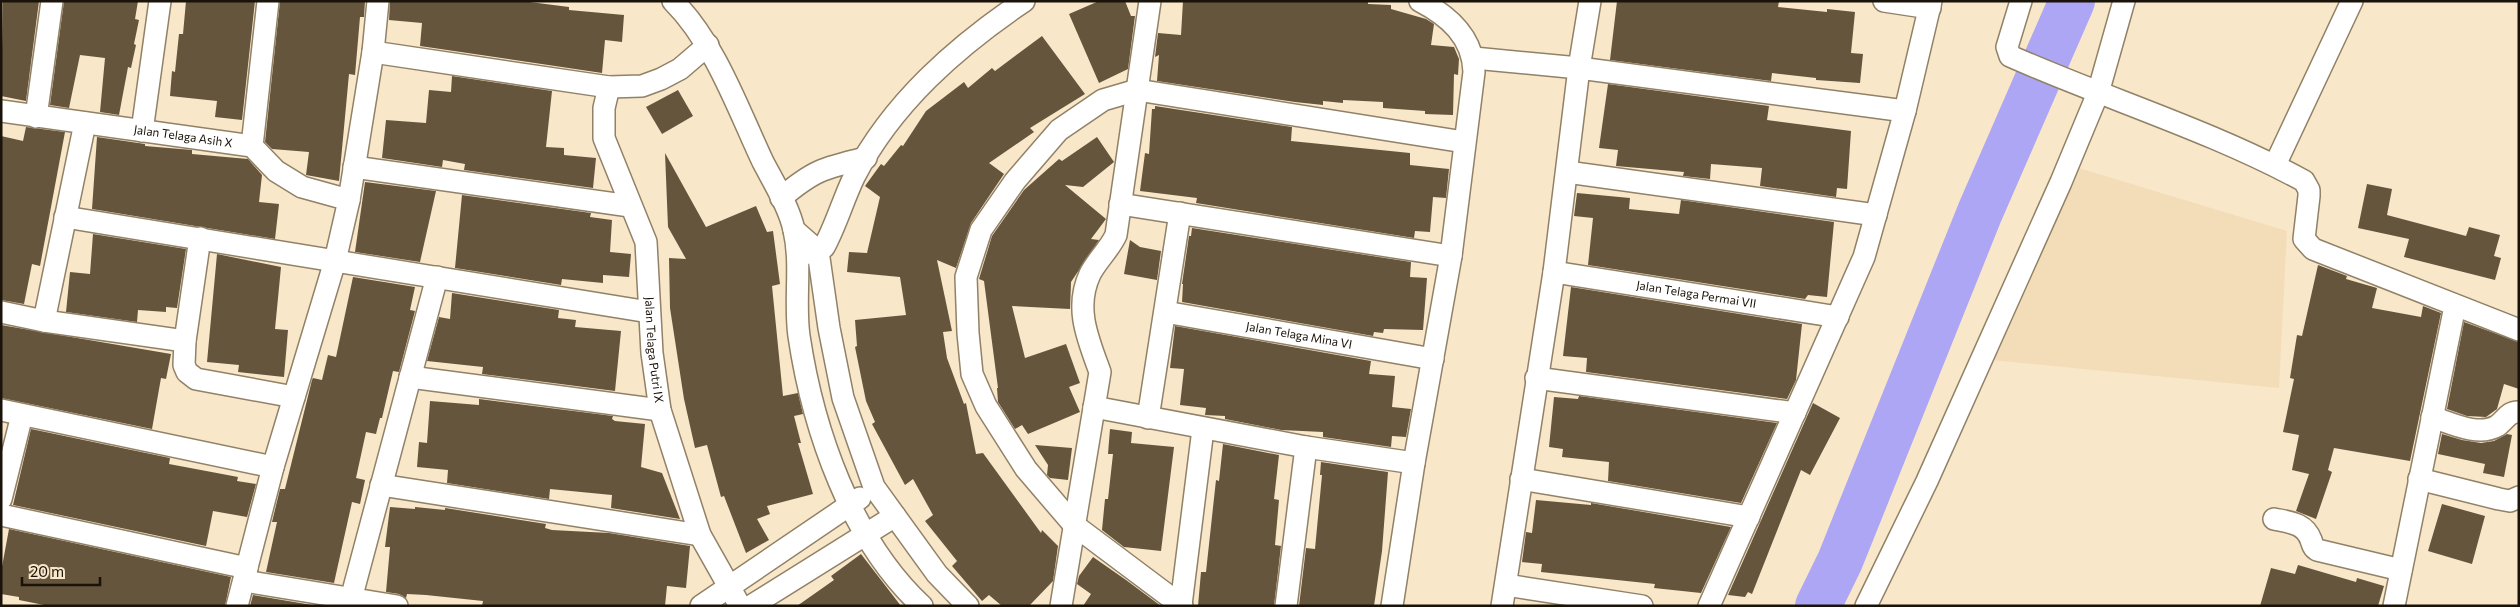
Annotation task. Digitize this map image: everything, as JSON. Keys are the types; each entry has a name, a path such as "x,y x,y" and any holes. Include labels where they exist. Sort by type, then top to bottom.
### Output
{"street":[{"path":"36,117 52,1"},
{"path":"142,131 160,1"},
{"path":"268,1 252,146 276,171 302,187 349,200"},
{"path":"237,606 273,468 336,261 349,200 373,52 378,1"},
{"path":"674,1 687,15 708,45 781,198 794,230 799,334 813,408 849,505 903,588 922,606"},
{"path":"796,256 818,251 824,247 832,233 854,177 886,124 954,52 1024,1"},
{"path":"1060,606 1100,372 1086,337 1082,306 1090,274 1110,248 1116,235 1150,1"},
{"path":"1392,606 1414,462 1451,256 1474,58 1460,31 1434,9 1420,1"},
{"path":"1502,606 1554,272 1579,68 1590,1"},
{"path":"1708,606 1864,257 1905,111 1931,4 1884,1"},
{"path":"2021,1 2007,51 2010,56 2231,144 2275,165 2304,181 2307,186 2309,196 2304,239 2312,249 2519,330"},
{"path":"1866,606 1990,343 2124,1"},
{"path":"2275,165 2352,1"},
{"path":"373,52 610,86 642,86 680,69 708,45"},
{"path":"1474,58 1579,68 1905,111"},
{"name":"Jalan Telaga Putri IX","path":"610,86 604,108 604,138 646,242 652,353 660,410 700,535 740,606"},
{"path":"1203,429 1182,605 1074,525 1026,469 986,406 972,374 966,277 981,230 1014,181 1059,130 1103,100 1137,90 1464,142"},
{"name":"Jalan Telaga Asih X","path":"1,111 252,146"},
{"path":"44,321 85,122"},
{"path":"781,198 806,176 826,167 866,158"},
{"path":"354,167 630,206"},
{"path":"1566,172 1876,215"},
{"path":"1120,204 1451,256"},
{"path":"1148,418 1180,213"},
{"path":"65,217 649,312"},
{"path":"794,230 818,251 829,328 843,398 874,488 937,574 968,606"},
{"path":"200,238 185,341 184,365 187,372 196,379 294,396"},
{"name":"Jalan Telaga Permai VII","path":"1554,272 1838,317"},
{"path":"351,599 437,277"},
{"path":"2394,606 2455,306"},
{"path":"1,312 44,321 185,341"},
{"name":"Jalan Telaga Mina VI","path":"1165,312 1433,359"},
{"path":"410,377 660,410"},
{"path":"1536,378 1795,413"},
{"path":"1094,407 1306,447 1414,462"},
{"path":"1,410 273,468"},
{"path":"2432,417 2485,430 2496,426 2510,414 2519,412"},
{"path":"1,499 22,415"},
{"path":"1286,606 1306,447"},
{"path":"1522,479 1748,517"},
{"path":"2419,479 2510,501 2519,497"},
{"path":"381,485 700,535"},
{"path":"701,606 874,488"},
{"path":"1,515 245,575 351,599 397,606"},
{"path":"751,606 895,516"},
{"path":"2274,519 2297,524 2305,529 2313,547 2317,550 2401,570"},
{"path":"1506,584 1642,606"}],"shaded area":[{"path":"2059,162 2287,231 2279,388 1971,358"}],"building":[{"path":"3,1 39,1 26,101 1,96"},
{"path":"64,1 138,1 135,19 139,20 134,44 136,45 131,68 128,67 119,115 100,112 105,58 80,55 69,108 50,105"},
{"path":"186,1 255,1 242,120 215,117 217,101 170,96 172,71 175,72 179,34 183,34"},
{"path":"280,1 365,1 364,17 360,17 355,75 349,74 339,181 306,175 309,152 272,149 265,142"},
{"path":"390,1 522,1 569,7 569,10 624,15 622,42 605,40 602,73 420,46 422,23 389,20"},
{"path":"1099,1 1125,1 1131,16 1135,16 1128,69 1099,83 1069,14"},
{"path":"1183,1 1368,1 1368,4 1391,5 1391,9 1426,19 1434,24 1431,45 1454,47 1459,59 1458,75 1454,74 1453,115 1425,114 1425,111 1383,108 1383,102 1343,100 1343,103 1323,101 1323,105 1295,102 1157,81 1159,55 1155,57 1158,33 1181,35"},
{"path":"1617,1 1779,1 1778,7 1827,12 1827,9 1855,12 1851,53 1863,54 1860,83 1816,80 1816,78 1772,73 1771,81 1610,60"},
{"path":"1042,36 1085,94 1030,128 1034,132 989,163 1004,174 971,223 956,268 937,260 952,331 943,332 947,358 964,404 966,403 976,454 983,453 1041,533 1042,530 1058,546 1053,581 1029,606 1002,606 989,595 982,601 952,566 957,561 925,521 933,515 913,479 905,485 872,424 875,422 866,401 855,347 857,346 855,320 906,315 900,277 847,272 849,252 867,253 880,197 865,186 881,164 884,166 901,145 903,146 926,111 964,82 968,88 992,68 995,71"},
{"path":"452,76 552,91 546,147 564,148 564,155 596,158 593,188 464,170 465,164 443,160 442,167 382,158 386,120 426,123 429,90 451,92"},
{"path":"1608,84 1769,106 1767,120 1851,131 1847,189 1837,188 1836,197 1760,186 1762,168 1711,164 1710,179 1683,176 1684,172 1616,166 1618,150 1599,148"},
{"path":"678,90 693,116 662,134 646,107"},
{"path":"1155,106 1292,127 1291,141 1410,153 1410,165 1449,169 1446,198 1433,197 1430,232 1415,231 1414,238 1196,203 1197,198 1140,191 1145,153 1149,154 1152,109 1155,109"},
{"path":"26,127 65,132 40,266 32,264 24,304 1,300 1,136 23,141"},
{"path":"97,137 145,144 145,146 192,150 192,154 248,159 262,175 259,202 279,204 275,239 92,209"},
{"path":"1097,137 1114,162 1083,187 1065,185 1106,219 1091,239 1099,240 1071,282 1070,309 1012,306 1025,358 1066,344 1080,383 1069,387 1080,412 1028,434 1022,425 1015,429 998,402 998,388 984,281 979,279 992,236 1024,190 1059,159 1062,161"},
{"path":"665,153 706,227 756,206 767,232 773,231 780,284 772,286 783,396 798,393 803,414 794,416 801,443 798,443 813,494 767,506 770,514 757,519 769,540 746,553 724,496 721,497 707,445 695,448 684,399 670,308 669,258 686,259 668,227"},
{"path":"365,182 436,191 420,262 355,252"},
{"path":"2367,184 2392,189 2387,215 2466,236 2469,227 2500,235 2494,256 2501,258 2495,280 2404,257 2409,239 2358,228"},
{"path":"1577,193 1630,198 1629,209 1679,214 1681,200 1834,222 1827,297 1808,295 1805,299 1588,265 1593,218 1574,216"},
{"path":"462,195 591,213 590,217 612,220 610,252 631,254 629,277 603,275 603,283 562,279 561,285 455,268"},
{"path":"1192,228 1411,262 1410,277 1427,278 1423,330 1384,329 1383,333 1374,332 1373,336 1182,302 1182,284 1189,236 1191,236"},
{"path":"93,234 186,249 177,308 166,307 166,312 138,310 137,322 66,312 70,272 90,274"},
{"path":"1130,240 1140,247 1161,251 1157,280 1124,274"},
{"path":"217,254 281,267 275,329 288,330 284,377 238,372 239,365 207,362"},
{"path":"2318,265 2347,276 2346,279 2377,288 2372,308 2421,317 2423,306 2441,313 2410,461 2334,448 2328,470 2332,472 2316,519 2296,511 2309,474 2292,470 2299,435 2283,432 2294,379 2290,378 2297,335 2302,336"},
{"path":"353,277 415,287 410,310 415,311 399,372 393,371 382,418 380,418 376,434 366,432 356,478 365,480 360,504 352,502 334,583 266,572 277,522 272,522 280,489 285,489 312,380 313,378 322,380 328,355 336,357"},
{"path":"1571,287 1802,324 1796,380 1787,399 1586,372 1587,358 1563,356"},
{"path":"452,293 559,310 558,318 576,320 575,327 621,331 615,391 482,374 483,367 427,361 439,317 450,319"},
{"path":"2464,322 2519,342 2519,389 2504,384 2497,409 2486,417 2467,416 2447,409"},
{"path":"1,325 171,354 166,379 161,378 152,429 1,398"},
{"path":"1175,326 1371,361 1369,374 1395,376 1392,407 1411,409 1406,437 1392,436 1391,447 1323,437 1323,432 1281,430 1225,419 1225,416 1205,415 1206,408 1180,405 1184,369 1170,368"},
{"path":"1579,396 1777,423 1741,503 1608,481 1609,462 1562,457 1563,449 1549,447 1554,397 1578,399"},
{"path":"479,399 613,416 612,419 615,421 645,424 641,467 662,473 680,519 611,508 612,495 550,489 549,499 447,483 448,470 417,467 419,442 427,443 430,401 479,405"},
{"path":"1813,403 1840,418 1810,475 1801,470 1752,594 1748,592 1745,597 1728,595"},
{"path":"31,429 170,458 169,464 238,477 237,481 256,484 247,517 213,511 206,546 13,505"},
{"path":"1110,429 1132,432 1131,443 1174,447 1161,551 1124,547 1102,530 1113,454 1108,454"},
{"path":"2442,434 2481,443 2494,441 2507,434 2512,435 2504,477 2483,473 2485,464 2438,454"},
{"path":"1223,444 1279,455 1274,499 1279,500 1275,545 1281,546 1274,606 1198,606 1201,572 1206,572 1216,480 1219,481"},
{"path":"1035,445 1072,448 1068,480 1050,478 1047,475 1048,465"},
{"path":"1321,462 1388,472 1382,551 1374,606 1299,606 1306,548 1315,549 1322,475 1320,475"},
{"path":"1536,500 1591,505 1591,503 1731,527 1701,593 1654,588 1655,584 1541,572 1542,564 1522,562 1526,532 1532,533"},
{"path":"2442,504 2485,516 2472,564 2428,551"},
{"path":"390,507 445,510 445,508 546,524 545,528 552,530 609,533 690,546 686,588 667,586 665,606 482,606 483,601 407,594 406,598 399,594 386,592 390,547 385,547"},
{"path":"9,529 231,577 225,606 49,606 1,594 1,572"},
{"path":"861,554 901,606 797,606 834,580 831,576"},
{"path":"1093,557 1161,606 1083,606 1091,594 1077,584 1079,576"},
{"path":"2298,565 2356,582 2357,578 2384,586 2378,606 2260,606 2271,568 2295,574"},
{"path":"253,595 318,606 250,606"}],"waterway":[{"path":"1818,606 1840,561 1980,212 2072,1"}]}
